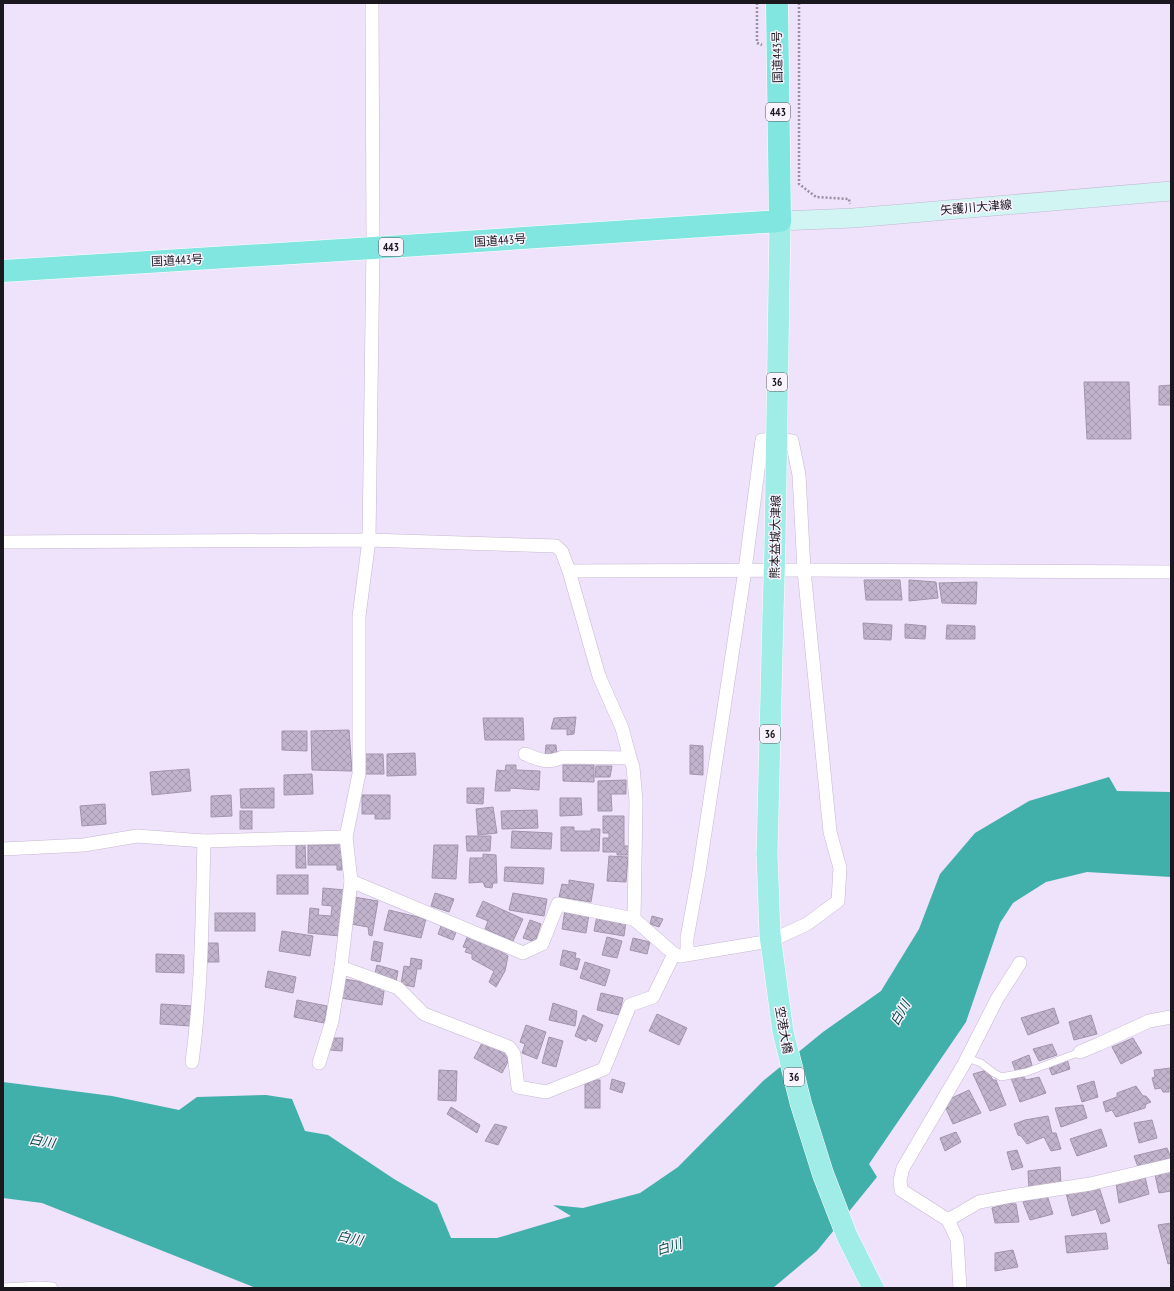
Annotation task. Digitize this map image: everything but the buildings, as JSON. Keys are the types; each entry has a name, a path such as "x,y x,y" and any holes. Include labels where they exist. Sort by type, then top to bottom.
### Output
{"highway":[{"name":"国道443号","path":"3,271 780,221 777,3"}],"main road":[{"name":"矢護川大津線","path":"780,221 853,218 1171,191"},
{"name":"熊本益城大津線","path":"767,854 775,543 780,221"},
{"name":"空港大橋","path":"767,854 770,935 783,1032 801,1104 823,1174 847,1236 873,1288"}],"street":[{"path":"319,1064 332,1021 341,967 351,881 346,837 359,774 359,616 369,540 373,248 372,3"},
{"path":"341,967 398,988 424,1014 509,1047 514,1054 518,1087 546,1092 604,1069 630,1005 653,997 681,954 687,938 699,872 745,570 762,440 776,439 792,441 799,475 804,570 830,832 840,868 838,901 807,924 770,941 681,954 634,919 558,904 542,944 523,953 351,881"},
{"path":"3,542 369,540 556,546 562,552 599,676 622,728 633,766 636,801 634,919"},
{"path":"568,571 804,570 1171,572"},
{"path":"525,754 541,760 554,761 563,757 630,758"},
{"path":"3,849 84,845 137,836 204,841 346,837"},
{"path":"192,1062 198,1005 204,841"},
{"path":"960,1288 956,1239 948,1220 901,1190 900,1180 902,1168 967,1058 997,999 1020,963"},
{"path":"1080,1052 1149,1021 1171,1017"},
{"path":"948,1220 979,1202 1090,1184 1171,1166"}],"lane":[{"path":"967,1058 982,1064 994,1074 1001,1077 1027,1072 1080,1052"},
{"path":"3,1287 40,1285 54,1286 54,1288"}],"path":[{"path":"799,3 799,184 816,197 848,200 853,218"}],"water":[{"name":"白川","path":"1109,777 1117,791 1171,792 1171,877 1087,872 1046,882 1013,903 1000,923 966,1022 869,1164 877,1177 817,1251 773,1288 256,1288 42,1203 3,1198 3,1082 112,1096 179,1110 197,1097 266,1095 292,1099 305,1131 328,1135 394,1179 437,1204 451,1238 497,1238 571,1216 553,1205 583,1208 640,1193 678,1167 763,1081 823,1032 881,991 919,929 940,874 975,833 1029,801"}]}
